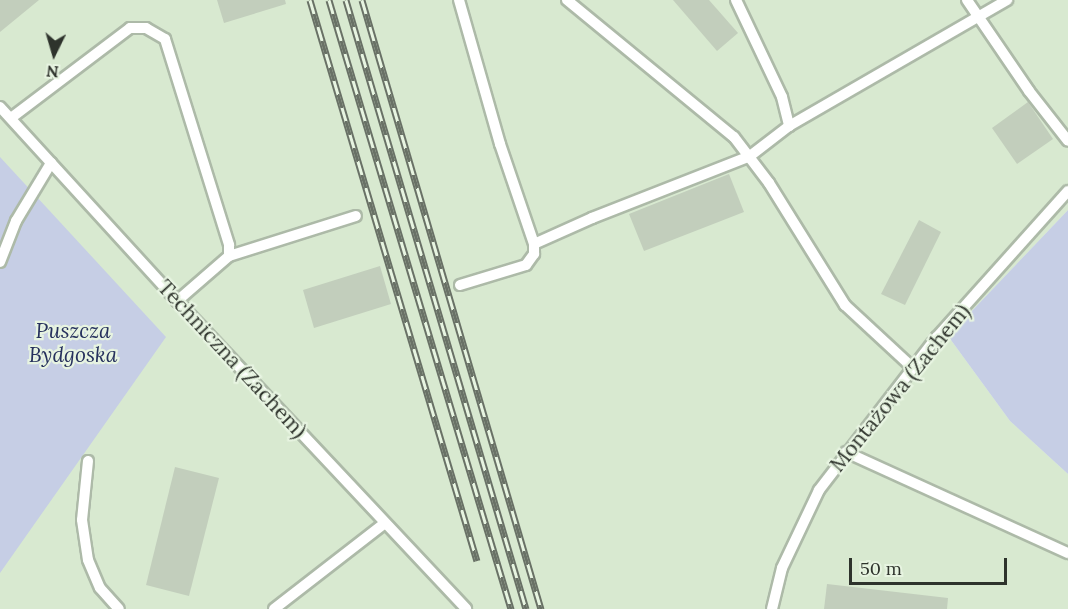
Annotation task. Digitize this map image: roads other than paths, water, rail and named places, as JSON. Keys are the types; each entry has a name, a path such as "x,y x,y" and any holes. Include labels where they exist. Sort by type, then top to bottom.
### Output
{"lane":[{"path":"459,0 500,144 534,244 534,254 526,265 460,285"},
{"path":"567,0 734,137 750,156 845,306 913,368"},
{"path":"736,0 782,97 789,126"},
{"path":"967,0 1029,92 1068,141"},
{"path":"534,244 592,218 750,156 789,126 1007,0"},
{"path":"10,118 130,27 146,28 165,39 229,244 229,256"},
{"name":"Techniczna (Zachem)","path":"0,106 177,301 466,609"},
{"path":"0,262 15,221 51,163"},
{"name":"Montażowa (Zachem)","path":"772,609 782,567 819,490 846,452 937,338 1068,191"},
{"path":"177,301 229,256 356,216"},
{"path":"846,452 1068,553"},
{"path":"88,461 82,520 88,560 100,588 119,609"},
{"path":"274,609 385,523"}],"railway":[{"path":"310,0 477,561"},
{"path":"329,0 511,609"},
{"path":"346,0 526,609"},
{"path":"362,0 541,609"}],"park label":[{"name":"Puszcza Bydgoska","path":"73,343"}]}
